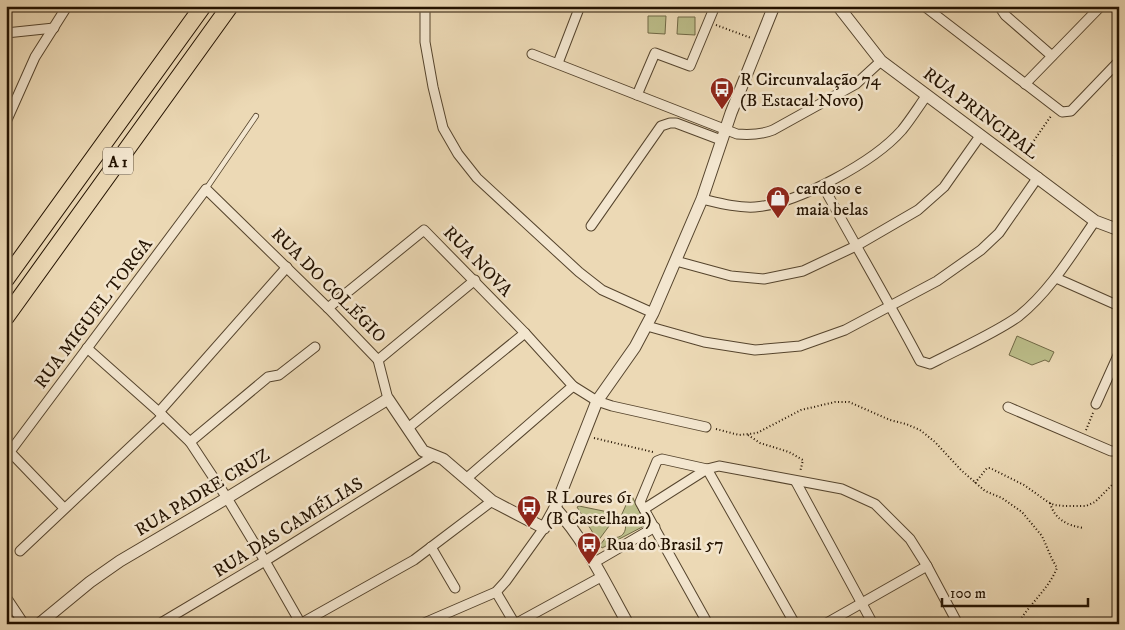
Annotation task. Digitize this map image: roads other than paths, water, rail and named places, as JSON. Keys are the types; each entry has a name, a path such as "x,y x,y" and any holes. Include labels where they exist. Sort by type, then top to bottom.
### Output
{"highway":[{"name":"A 1","path":"6,279 203,6"},
{"name":"A 1","path":"6,316 230,6"}],"street":[{"path":"6,122 35,57 66,8 65,6"},
{"path":"425,6 426,42 433,87 443,128 458,154 477,178 579,272 602,290 653,313"},
{"path":"558,62 580,6"},
{"path":"637,95 655,53 690,66 715,6"},
{"path":"422,624 496,592 550,519 597,401 647,326 676,261 702,199 723,134 774,6"},
{"name":"RUA PRINCIPAL","path":"838,6 881,61 1095,221 1119,230"},
{"path":"924,6 1062,112 1071,111 1119,61"},
{"path":"999,6 1005,15 1052,56"},
{"path":"1025,84 1101,6"},
{"path":"6,33 54,28"},
{"path":"532,54 558,62 637,95 723,134"},
{"path":"591,226 661,126 676,123 723,134 764,134 856,84 881,61"},
{"path":"702,199 753,207 777,204 823,186 878,152 902,130 927,95"},
{"path":"676,261 731,276 764,279 803,271 856,246 918,210 944,187 964,162 980,136"},
{"path":"647,326 704,342 755,350 800,346 845,330 936,281 981,250 999,233 1038,177"},
{"path":"823,186 920,361 930,364 1017,317 1056,278 1095,221"},
{"name":"RUA DO COLÉGIO","path":"206,189 287,267 378,360 388,399 423,450 443,459 492,501 544,528"},
{"name":"RUA MIGUEL TORGA","path":"8,454 206,189"},
{"name":"RUA NOVA","path":"328,308 424,230 475,280 573,386 597,401 706,427"},
{"path":"20,551 161,414 287,267"},
{"path":"1056,278 1119,306"},
{"path":"378,360 475,280"},
{"path":"408,428 525,333"},
{"path":"190,442 268,377 279,375 315,347"},
{"path":"87,348 190,442 266,561 301,624 414,560 492,501"},
{"path":"1096,404 1119,352"},
{"path":"467,478 573,386"},
{"name":"RUA PADRE CRUZ","path":"39,624 105,571 388,399"},
{"path":"1008,407 1111,451 1119,451"},
{"path":"8,454 64,508"},
{"name":"RUA DAS CAMÉLIAS","path":"159,624 266,561 433,456"},
{"path":"708,624 640,502 659,460 707,469 795,624"},
{"path":"644,509 707,469 719,466 842,489 875,504 910,539 958,624"},
{"path":"797,482 873,624"},
{"path":"555,508 594,562 628,624"},
{"path":"594,562 654,528"},
{"path":"431,548 455,588"},
{"path":"825,624 926,566"},
{"path":"496,592 515,624 602,576"},
{"path":"6,598 24,624"}],"lane":[{"path":"206,189 256,116"}],"place":[{"name":"R Circunvalação 74 (B Estacal Novo)","path":"722,110"},
{"name":"cardoso e maia belas","path":"778,219"},
{"name":"R Loures 61 (B Castelhana)","path":"529,528"},
{"name":"Rua do Brasil 57","path":"589,565"}]}
